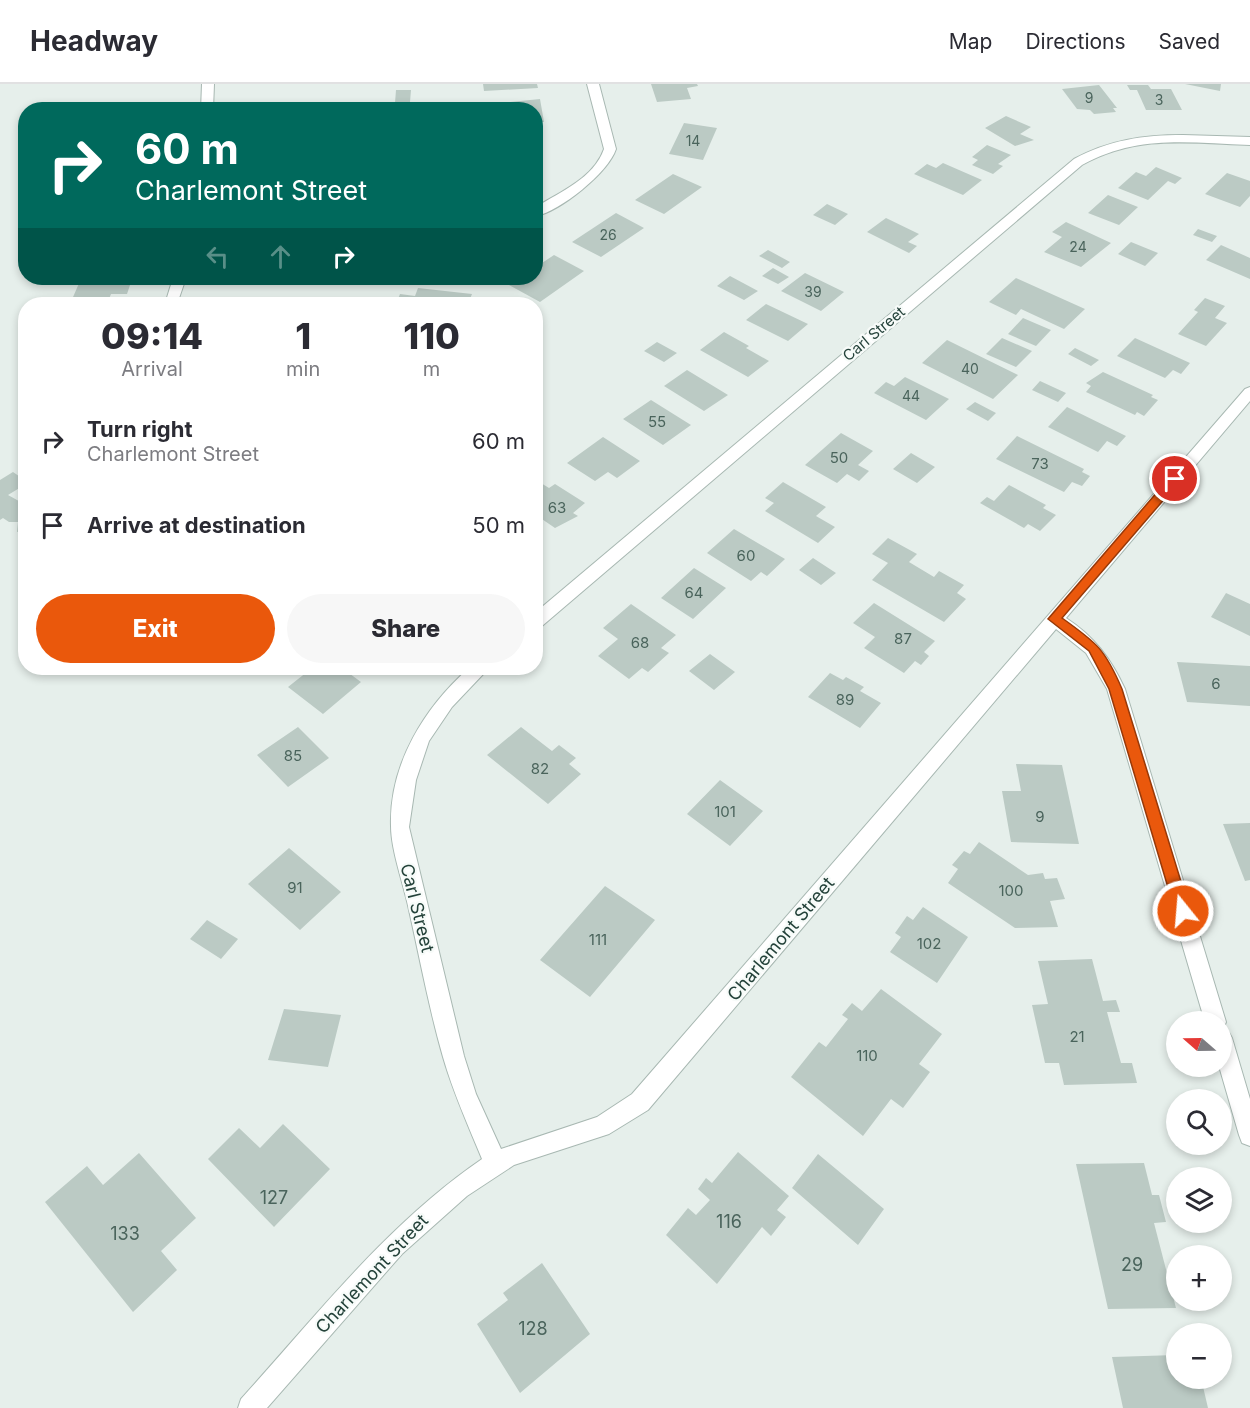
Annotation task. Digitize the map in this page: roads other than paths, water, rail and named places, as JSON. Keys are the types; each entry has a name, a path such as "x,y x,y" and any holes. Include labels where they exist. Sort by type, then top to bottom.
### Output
{"street":[{"path":"207,102 208,84"},
{"path":"543,207 596,172 608,159 610,149 593,84"},
{"name":"Carl Street","path":"543,615 1078,162 1108,146 1151,137 1250,141"},
{"name":"Charlemont Street","path":"250,1408 397,1243 460,1187 495,1164 531,1146 602,1125 640,1102 1250,392"},
{"path":"1054,619 1093,648 1116,689 1213,1011"},
{"name":"Carl Street","path":"473,675 439,709 422,735 409,765 402,794 400,828 405,858 453,1056 466,1096 495,1164"},
{"path":"1232,1075 1250,1135"}]}
